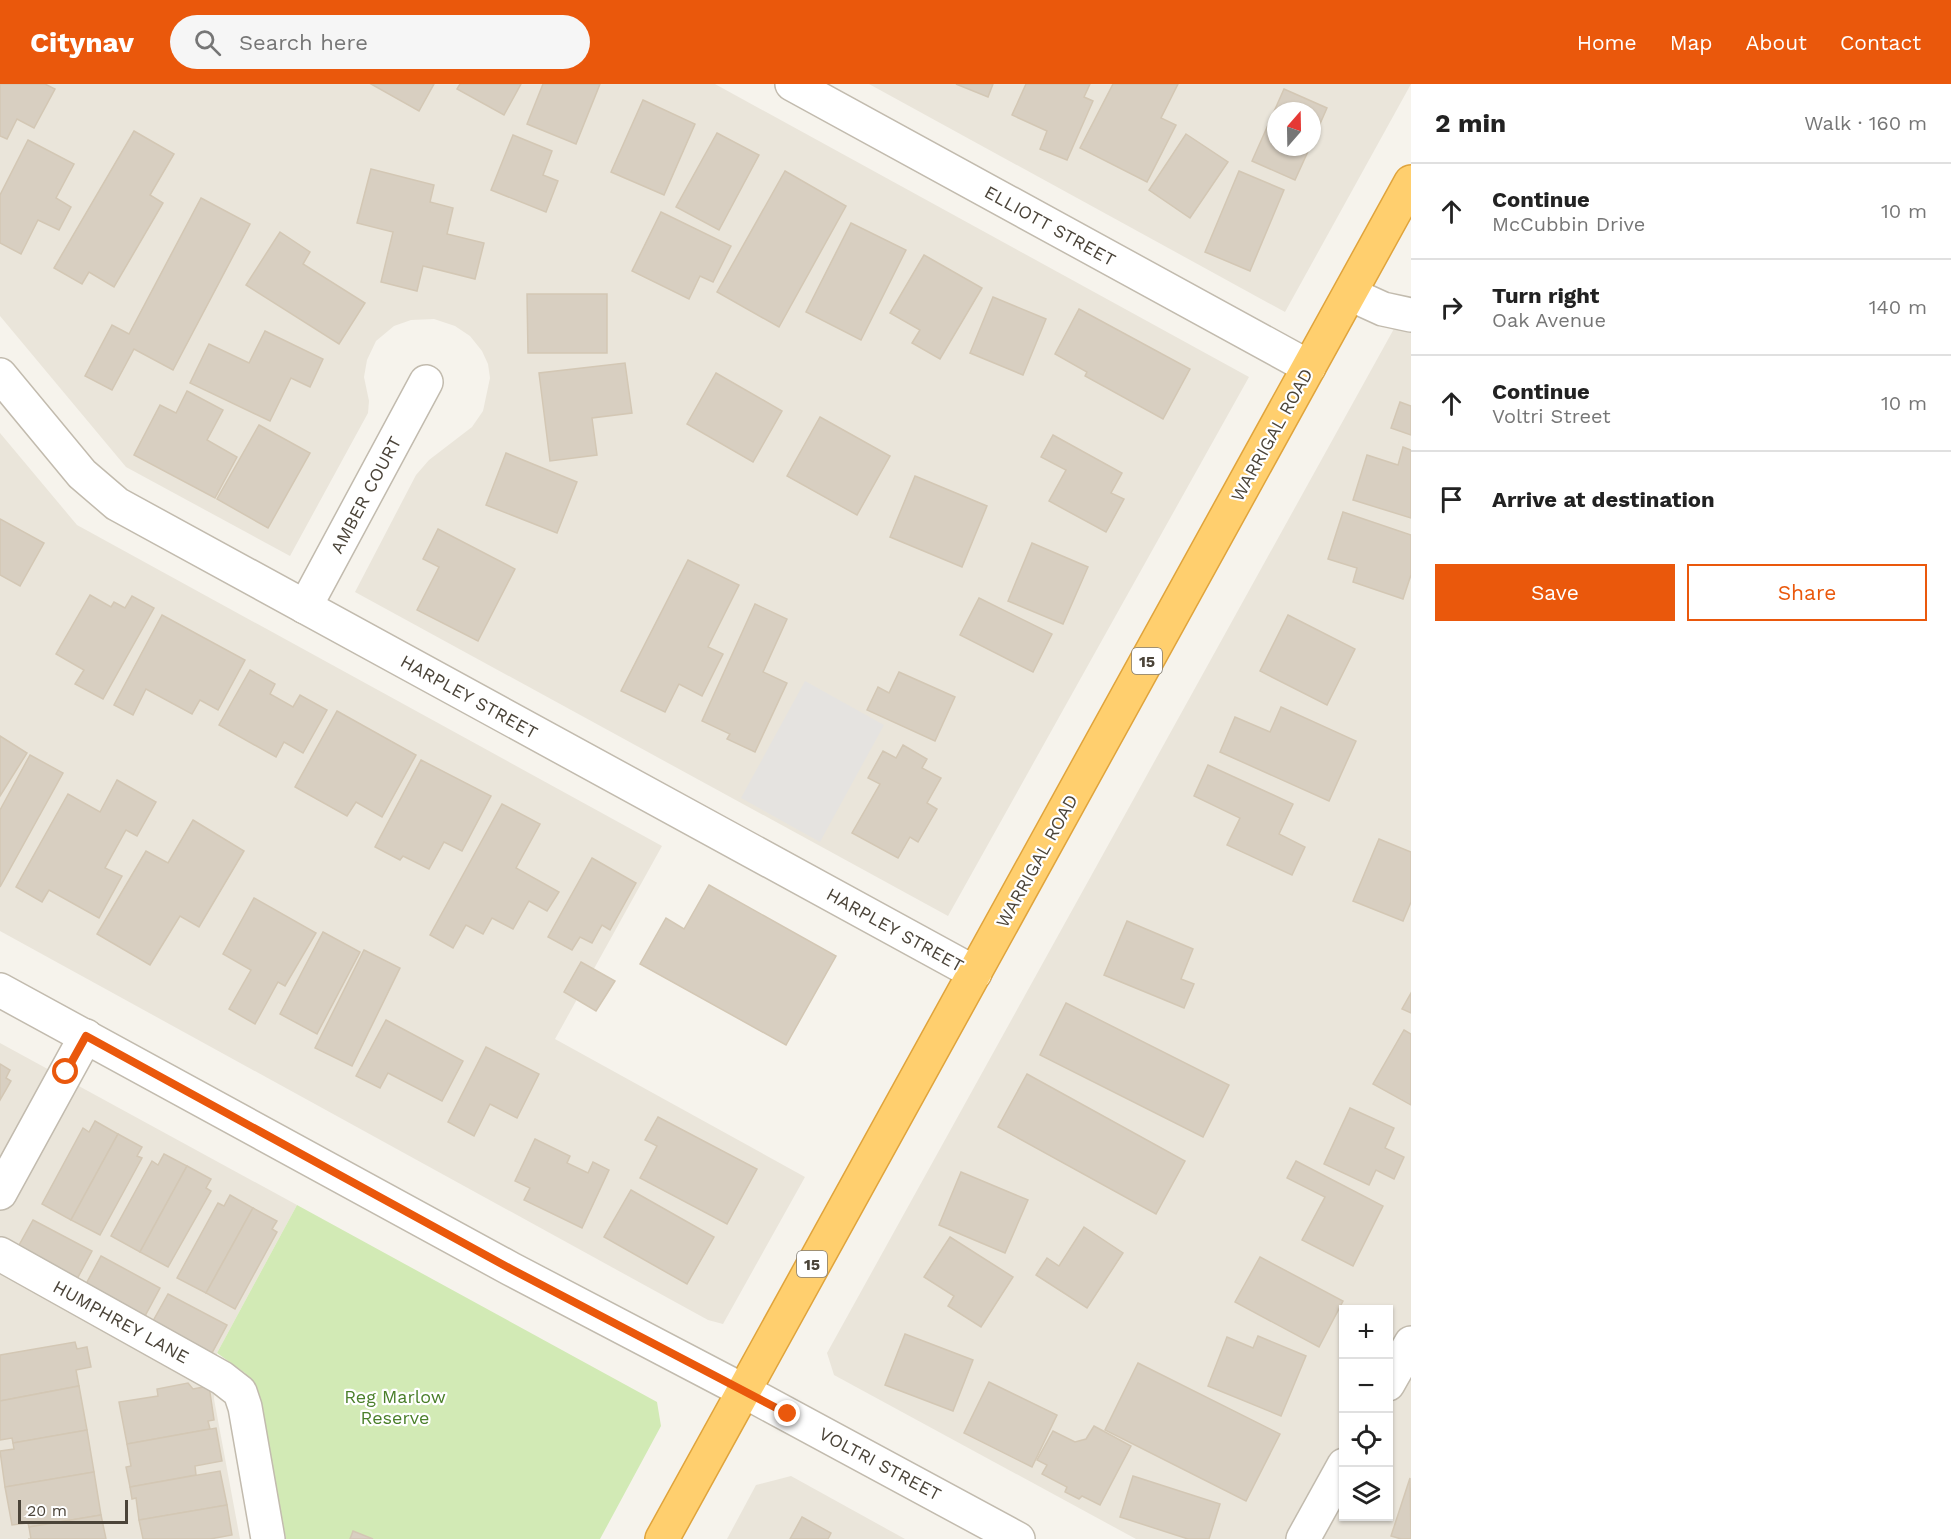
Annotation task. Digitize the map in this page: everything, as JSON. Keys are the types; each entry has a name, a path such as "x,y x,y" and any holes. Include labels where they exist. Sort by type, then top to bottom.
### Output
{"highway":[{"name":"WARRIGAL ROAD","path":"662,1539 742,1390 975,973 1411,182"}],"street":[{"name":"ELLIOTT STREET","path":"792,84 1309,368"},
{"path":"1350,294 1383,309 1411,315"},
{"name":"HARPLEY STREET","path":"0,375 99,491 117,504 975,973"},
{"name":"AMBER COURT","path":"305,607 426,382"},
{"name":"VOLTRI STREET","path":"0,990 511,1269 1018,1539"},
{"path":"0,1193 86,1036"},
{"name":"HUMPHREY LANE","path":"0,1254 222,1378 240,1392 245,1407 268,1539"},
{"path":"1393,1377 1411,1343"},
{"path":"1303,1539 1343,1467"}],"shaded area":[{"path":"0,84 715,84 1249,377 948,916 355,592 416,475 429,460 472,427 483,411 490,378 488,364 482,351 470,336 455,326 434,319 411,320 394,326 376,341 367,360 364,377 369,401 368,413 290,556 126,467 0,316"},
{"path":"869,84 1411,84 1285,312"},
{"path":"1411,298 1411,1539 1136,1539 834,1375 827,1353"},
{"path":"0,433 77,525 662,846 555,1039 805,1177 723,1324 708,1320 0,931"},
{"path":"805,681 884,725 820,842 741,798"},
{"path":"0,1043 297,1205 217,1353 214,1399 240,1539 0,1539"},
{"path":"791,1476 905,1539 727,1539 756,1485"}],"green space":[{"name":"Reg Marlow Reserve","path":"297,1205 657,1402 661,1426 600,1539 286,1539 258,1394 245,1373 217,1353"}],"building":[{"path":"0,84 45,84 55,89 34,128 17,119 7,139 0,136"},
{"path":"371,84 434,84 419,111"},
{"path":"460,84 521,84 504,115 457,89"},
{"path":"543,84 600,84 576,144 527,124"},
{"path":"956,84 993,84 988,97"},
{"path":"1026,84 1090,84 1084,97 1093,101 1067,160 1040,149 1047,131 1012,115"},
{"path":"1113,84 1178,84 1161,118 1176,125 1147,182 1080,148"},
{"path":"1284,89 1313,102 1278,102"},
{"path":"643,100 695,124 664,195 611,172"},
{"path":"1321,105 1327,108 1321,122"},
{"path":"1267,127 1267,156 1306,156 1295,180 1252,161"},
{"path":"134,131 174,154 150,195 163,203 114,287 89,272 82,284 54,268"},
{"path":"717,133 759,155 719,230 676,207"},
{"path":"1186,134 1228,162 1190,218 1149,190"},
{"path":"513,135 552,151 543,175 558,181 546,212 491,190"},
{"path":"28,140 74,164 56,198 71,207 59,230 38,220 21,254 0,243 0,195"},
{"path":"371,169 434,185 430,202 453,208 447,234 484,243 475,279 423,266 417,291 381,282 393,232 357,223"},
{"path":"785,171 846,206 779,327 717,292"},
{"path":"1239,171 1284,190 1250,271 1205,252"},
{"path":"201,198 250,224 173,370 134,349 112,390 85,376 112,325 129,334"},
{"path":"661,212 731,246 713,282 700,276 689,299 632,271"},
{"path":"851,223 906,250 861,340 806,312"},
{"path":"280,232 310,252 303,264 365,303 339,344 246,285"},
{"path":"924,255 982,288 940,359 912,343 920,330 890,313"},
{"path":"527,294 607,294 607,353 528,353"},
{"path":"993,297 1046,319 1023,375 970,353"},
{"path":"1079,309 1190,369 1163,419 1085,376 1087,372 1055,354"},
{"path":"265,331 323,359 310,387 291,378 270,421 190,383 209,344 249,363"},
{"path":"625,363 632,413 592,418 597,455 550,461 539,373"},
{"path":"716,373 782,411 753,462 687,424"},
{"path":"187,391 223,410 207,440 237,457 215,498 134,455 160,405 176,413"},
{"path":"1400,402 1411,406 1411,435 1391,428"},
{"path":"820,417 890,456 857,515 787,476"},
{"path":"259,425 310,453 268,528 217,499"},
{"path":"1053,435 1122,473 1111,493 1124,499 1106,532 1049,501 1066,470 1041,457"},
{"path":"1403,447 1411,450 1411,518 1353,500 1367,455 1398,465"},
{"path":"506,453 577,482 557,533 486,505"},
{"path":"915,476 987,506 962,567 890,537"},
{"path":"1343,512 1411,535 1411,575 1403,599 1353,582 1357,568 1328,559"},
{"path":"0,519 44,543 20,586 0,575"},
{"path":"438,529 515,569 478,641 417,610 439,567 423,559"},
{"path":"1032,543 1088,567 1063,624 1008,601"},
{"path":"688,560 739,585 708,647 723,654 702,696 679,684 665,712 621,691"},
{"path":"90,595 111,607 114,602 125,608 132,596 154,608 103,699 75,684 84,670 56,654"},
{"path":"979,598 1052,634 1033,672 960,635"},
{"path":"755,604 787,619 763,672 787,683 755,752 727,739 730,734 702,721"},
{"path":"162,615 245,660 218,710 200,700 192,714 146,689 133,715 114,705"},
{"path":"1288,615 1355,649 1327,705 1260,671"},
{"path":"250,670 275,684 270,694 293,707 300,695 327,710 303,753 284,742 276,757 219,725"},
{"path":"899,672 955,697 935,741 867,710 878,687 889,693"},
{"path":"1281,707 1356,741 1329,801 1220,752 1235,717 1270,732"},
{"path":"337,711 416,755 382,817 356,802 347,816 295,787"},
{"path":"0,736 27,753 0,796"},
{"path":"903,745 927,759 922,768 941,778 927,803 937,809 918,842 910,837 898,858 852,833 880,784 868,778 883,751 896,758"},
{"path":"30,755 63,773 0,887 0,810"},
{"path":"421,760 491,796 462,851 444,842 429,869 403,856 400,860 375,847"},
{"path":"1208,765 1293,804 1279,834 1305,847 1292,875 1227,845 1240,818 1194,796"},
{"path":"117,780 156,802 137,836 126,830 105,868 122,876 99,918 49,890 42,902 16,887 68,794 100,812"},
{"path":"502,804 540,824 516,868 559,892 547,911 529,901 513,929 492,918 483,934 466,925 453,948 430,935"},
{"path":"193,820 244,851 199,927 180,916 150,965 97,934 146,851 168,863"},
{"path":"1379,839 1411,852 1411,902 1403,921 1353,901"},
{"path":"592,858 636,883 610,930 602,925 592,943 580,937 572,950 548,937"},
{"path":"709,885 836,956 786,1045 640,964 666,918 684,929"},
{"path":"254,898 316,933 285,986 278,982 255,1024 229,1009 251,970 223,954"},
{"path":"1127,921 1193,949 1181,979 1194,984 1184,1008 1104,975"},
{"path":"323,932 360,952 317,1034 280,1014"},
{"path":"364,950 400,968 352,1066 315,1048"},
{"path":"581,962 615,981 596,1011 564,992"},
{"path":"1411,993 1411,1013 1402,1009"},
{"path":"1066,1003 1229,1085 1203,1137 1040,1055"},
{"path":"386,1020 463,1061 442,1101 388,1073 380,1088 356,1076"},
{"path":"1404,1030 1411,1034 1411,1105 1373,1084"},
{"path":"486,1047 539,1074 517,1118 490,1104 474,1136 448,1122"},
{"path":"0,1064 10,1070 6,1078 11,1081 0,1100"},
{"path":"1027,1074 1185,1161 1156,1214 998,1127"},
{"path":"1350,1108 1394,1128 1385,1148 1404,1157 1394,1179 1376,1170 1369,1185 1324,1164"},
{"path":"658,1117 757,1169 727,1224 640,1178 657,1146 645,1140"},
{"path":"95,1121 118,1134 71,1220 42,1204 83,1128 89,1132"},
{"path":"118,1134 142,1147 137,1156 142,1158 100,1235 71,1220"},
{"path":"535,1139 570,1156 567,1163 588,1173 593,1162 609,1170 582,1228 524,1200 530,1188 515,1181"},
{"path":"164,1154 187,1166 140,1252 111,1236 152,1161 158,1165"},
{"path":"1296,1161 1383,1206 1353,1266 1302,1240 1325,1197 1287,1178"},
{"path":"187,1166 211,1179 206,1188 211,1191 168,1267 140,1252"},
{"path":"961,1172 1028,1200 1005,1253 939,1225"},
{"path":"631,1190 714,1237 687,1284 604,1237"},
{"path":"230,1195 253,1208 206,1293 177,1278 218,1203 224,1206"},
{"path":"253,1208 277,1221 272,1229 277,1232 235,1309 206,1293"},
{"path":"33,1220 92,1251 77,1279 18,1247"},
{"path":"1084,1227 1123,1253 1087,1308 1036,1275 1047,1258 1059,1266"},
{"path":"950,1237 1013,1277 981,1327 948,1306 954,1296 924,1277"},
{"path":"101,1256 160,1288 145,1316 86,1284"},
{"path":"1260,1257 1343,1301 1319,1347 1235,1302"},
{"path":"168,1294 227,1325 212,1353 153,1321"},
{"path":"905,1334 973,1360 953,1411 885,1385"},
{"path":"1258,1336 1306,1356 1281,1416 1208,1386 1227,1337 1253,1348"},
{"path":"75,1342 77,1349 87,1347 91,1367 76,1370 79,1386 0,1401 0,1355"},
{"path":"1138,1363 1280,1434 1246,1501 1105,1430"},
{"path":"989,1382 1057,1415 1032,1467 964,1433"},
{"path":"188,1383 193,1389 209,1386 214,1420 208,1421 210,1429 127,1444 119,1402 158,1396 157,1389"},
{"path":"79,1386 87,1430 13,1443 12,1438 0,1440 0,1401"},
{"path":"1094,1426 1131,1446 1100,1505 1082,1496 1079,1499 1065,1492 1067,1487 1042,1474 1047,1465 1037,1460 1053,1431 1075,1442 1086,1439"},
{"path":"216,1428 222,1461 195,1466 196,1475 130,1487 126,1467 131,1466 127,1444"},
{"path":"87,1430 94,1472 5,1487 0,1451 14,1449 13,1443"},
{"path":"220,1471 227,1505 139,1520 136,1498 132,1499 130,1487"},
{"path":"94,1472 101,1515 29,1527 28,1523 12,1525 5,1487"},
{"path":"1133,1476 1220,1504 1209,1539 1188,1539 1120,1517"},
{"path":"1410,1478 1411,1539 1401,1539 1391,1536"},
{"path":"227,1505 232,1535 210,1539 143,1539 139,1520"},
{"path":"101,1515 106,1539 31,1539 29,1527"},
{"path":"802,1517 831,1533 828,1539 790,1539"},
{"path":"353,1531 373,1539 350,1539"}],"route":[{"path":"66,1072 86,1036 511,1269 788,1414"}]}
